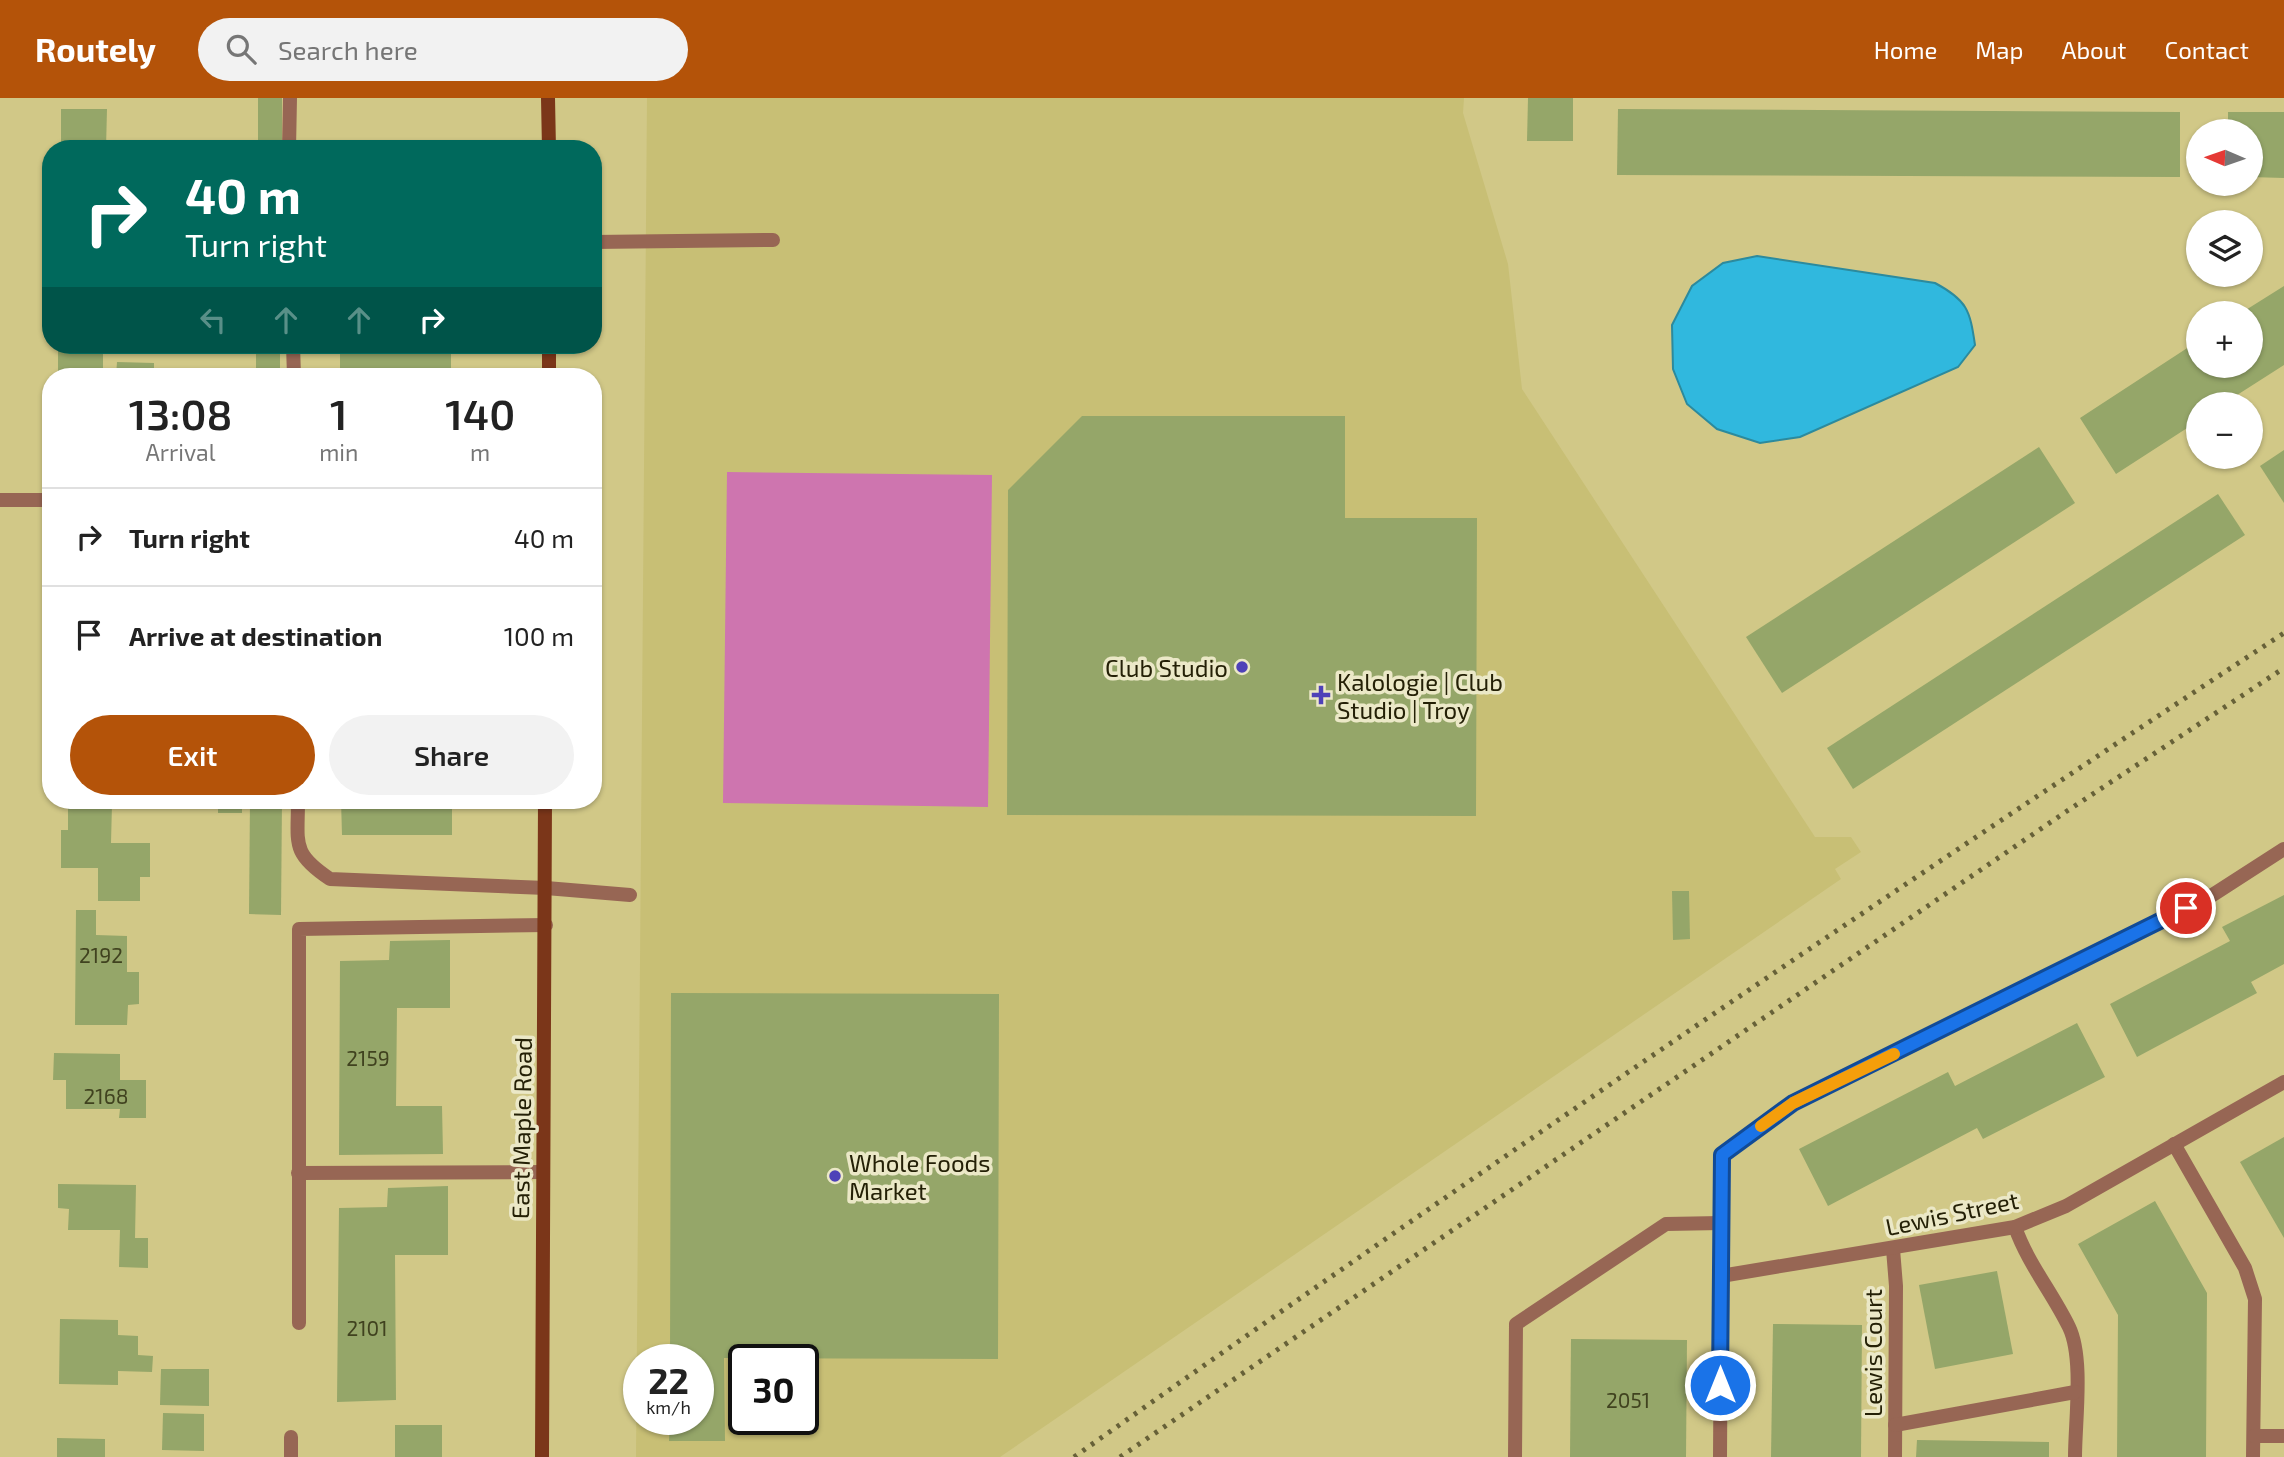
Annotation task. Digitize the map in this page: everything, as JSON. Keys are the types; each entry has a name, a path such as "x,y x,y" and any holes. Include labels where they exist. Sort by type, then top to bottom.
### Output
{"main road":[{"path":"548,98 549,140"},
{"name":"East Maple Road","path":"542,1457 545,809"}],"street":[{"path":"289,140 290,98"},
{"path":"602,242 773,240"},
{"path":"0,500 42,500"},
{"path":"298,809 298,847 307,864 330,879 546,888 630,895"},
{"path":"1720,1457 1722,1155 1793,1103 2211,896 2284,849"},
{"path":"299,1323 299,929 546,925"},
{"name":"Lewis Street","path":"1721,1276 2015,1227 2066,1206 2284,1082"},
{"path":"2174,1144 2245,1268 2255,1299 2253,1457"},
{"path":"298,1173 543,1172"},
{"path":"1515,1457 1516,1324 1666,1224 1721,1223"},
{"path":"2015,1227 2026,1256 2070,1329 2075,1350 2075,1457"},
{"name":"Lewis Court","path":"1893,1249 1895,1457"},
{"path":"1895,1425 2076,1392"},
{"path":"2254,1436 2284,1436"},
{"path":"291,1457 292,1437"}],"shaded area":[{"path":"647,98 1464,98 1463,113 1508,264 1522,389 1815,837 1851,837 1861,852 1835,869 1841,879 1000,1457 636,1457 636,1435 714,1435 714,1344 637,1344"},
{"path":"727,472 992,475 988,807 723,803"}],"water":[{"path":"1757,256 1935,283 1954,295 1965,307 1975,345 1958,367 1800,437 1760,443 1717,429 1687,404 1673,369 1672,325 1692,286 1723,263"}],"building":[{"path":"258,98 282,98 282,140 258,140"},
{"path":"1528,98 1573,98 1573,141 1527,141"},
{"path":"61,109 107,109 106,140 61,140"},
{"path":"1618,109 2180,112 2180,177 1617,175"},
{"path":"2228,112 2284,112 2284,178 2263,177 2263,119 2228,119"},
{"path":"2284,286 2284,365 2242,392 2186,392 2186,429 2116,474 2080,418 2186,349 2186,378 2263,378 2263,301 2260,301"},
{"path":"58,354 103,354 103,368 58,368"},
{"path":"256,354 280,354 280,368 256,368"},
{"path":"340,354 451,354 451,368 340,368"},
{"path":"117,362 154,363 154,368 117,368"},
{"name":"Club Studio","path":"1082,416 1345,416 1345,518 1477,518 1476,816 1007,815 1008,490"},
{"path":"2039,447 2075,503 1782,693 1746,637"},
{"path":"2284,450 2284,503 2262,469 2263,464"},
{"path":"2218,494 2245,535 1853,789 1827,748"},
{"path":"68,809 112,809 111,843 150,843 150,877 140,877 140,901 98,901 98,868 61,868 61,830 68,830"},
{"path":"218,809 242,809 242,813 218,813"},
{"path":"250,809 282,809 281,915 249,914"},
{"path":"341,809 452,809 452,835 342,835"},
{"path":"1672,891 1689,891 1690,939 1673,940"},
{"path":"2284,895 2284,964 2251,982 2257,993 2137,1057 2110,1004 2230,941 2222,927"},
{"path":"76,910 96,910 96,935 127,936 127,972 139,972 139,1004 128,1005 127,1025 75,1025"},
{"path":"450,940 450,1008 397,1008 396,1106 442,1106 443,1154 339,1155 340,961 389,960 390,941"},
{"name":"Whole Foods Market","path":"671,993 999,994 998,1359 819,1358 819,1344 728,1344 728,1358 724,1358 725,1441 669,1441 669,1435 714,1435 714,1344 670,1344"},
{"path":"2077,1023 2105,1077 1983,1139 1977,1128 1828,1206 1799,1149 1948,1072 1955,1086"},
{"path":"54,1053 120,1054 120,1080 146,1080 146,1118 119,1118 120,1109 66,1109 66,1080 53,1080"},
{"path":"2284,1137 2284,1238 2240,1162"},
{"path":"58,1184 136,1185 135,1238 148,1238 148,1268 119,1267 120,1230 68,1230 69,1209 58,1208"},
{"path":"448,1186 448,1255 395,1255 396,1400 337,1402 339,1208 387,1207 388,1188"},
{"path":"2155,1201 2207,1293 2206,1457 2117,1457 2118,1315 2078,1244"},
{"path":"1997,1271 2013,1354 1935,1369 1919,1285"},
{"path":"60,1319 118,1320 118,1335 138,1336 138,1355 153,1356 152,1372 118,1371 118,1385 59,1384"},
{"path":"1773,1324 1862,1325 1861,1457 1771,1457"},
{"path":"1571,1339 1687,1340 1686,1457 1570,1457"},
{"path":"161,1369 209,1369 209,1406 160,1405"},
{"path":"163,1413 204,1414 204,1451 162,1450"},
{"path":"395,1425 442,1425 442,1457 395,1457"},
{"path":"57,1438 105,1439 105,1457 57,1457"},
{"path":"1917,1440 2049,1442 2049,1457 1916,1457"}],"railway":[{"path":"1074,1457 1676,1040 2284,633"},
{"path":"1120,1457 2067,811 2284,668"}],"slow traffic":[{"path":"1761,1126 1793,1103 1894,1054"}],"place":[{"name":"Club Studio","path":"1242,667"},
{"name":"Kalologie | Club Studio | Troy","path":"1321,695"},
{"name":"Whole Foods Market","path":"835,1176"}],"route":[{"path":"1720,1385 1722,1155 1793,1103 2186,908"}]}
